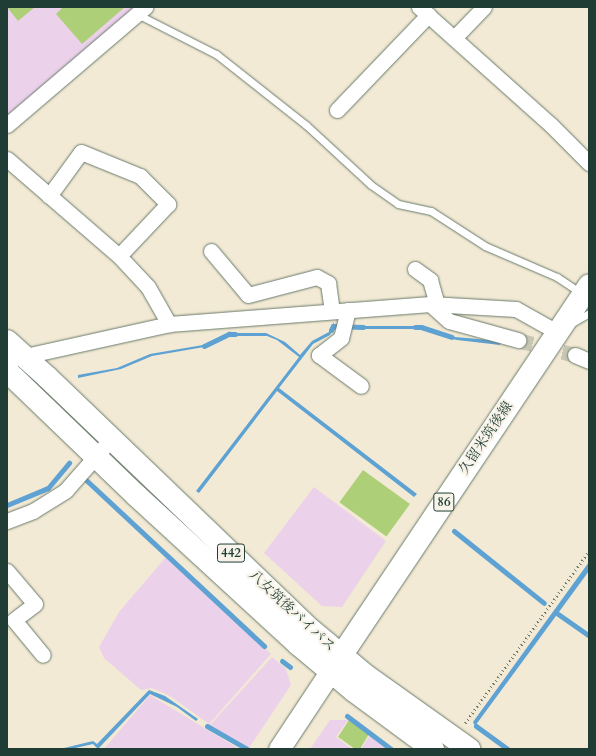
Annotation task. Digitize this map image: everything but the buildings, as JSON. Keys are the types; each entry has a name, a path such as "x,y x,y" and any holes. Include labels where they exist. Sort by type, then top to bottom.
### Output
{"main road":[{"name":"久留米筑後線","path":"335,664 557,332 587,297"},
{"name":"八女筑後バイパス","path":"7,341 16,358 111,439 311,630 335,664 456,745"},
{"name":"八女筑後バイパス","path":"7,371 137,496 433,749"}],"street":[{"path":"454,38 484,7"},
{"path":"7,125 141,10"},
{"path":"337,110 424,11 551,125 589,163"},
{"path":"49,196 82,152 140,176 168,204 119,256"},
{"path":"7,159 119,256 148,287 169,324"},
{"path":"211,252 248,296 317,276 328,282 332,311"},
{"path":"415,269 430,280 434,304 449,321 518,340"},
{"path":"16,358 169,324 434,304 516,309 557,332"},
{"path":"348,310 341,338 319,355 361,386"},
{"path":"575,355 589,361"},
{"path":"7,521 33,511 66,490 111,439"},
{"path":"7,571 35,604 14,620 43,655"},
{"path":"279,749 335,664"}],"lane":[{"path":"141,10 216,54 306,126 371,185 398,204 431,212 485,246 557,278 587,297"}],"path":[{"path":"456,745 589,551"}],"shaded area":[{"path":"7,7 135,7 7,116"},
{"path":"314,487 386,541 342,607 322,606 264,553"},
{"path":"166,557 271,654 209,724 170,696 152,688 141,690 104,658 99,647 119,612"},
{"path":"272,657 286,669 291,685 249,748 210,725"},
{"path":"150,695 239,749 104,749"},
{"path":"330,720 348,720 336,737 352,749 310,749"},
{"path":"370,735 388,749 361,749"}],"green space":[{"path":"7,7 35,7 18,21"},
{"path":"63,7 125,7 82,44 56,14"},
{"path":"363,470 410,504 386,536 339,502"},
{"path":"349,720 369,734 360,749 355,749 338,737"}],"water":[{"path":"334,322 334,327 330,335 313,344 279,388 417,494 414,497 277,391 199,493 196,491 299,357 277,340 267,336 229,336 229,333 266,333 285,342 300,355 312,341 329,332"},
{"path":"356,326 421,326 421,329 356,329"},
{"path":"446,334 455,337 501,341 500,345 457,340 444,337"},
{"path":"209,344 210,346 152,356 121,369 78,378 78,375 117,368 150,354"},
{"path":"589,562 589,571 475,726 473,722"},
{"path":"149,690 165,696 198,719 196,721 177,707 150,694 98,749 93,744 71,749 60,749 93,741 97,744"}],"waterway":[{"path":"331,330 333,326 363,327"},
{"path":"415,327 421,327 451,337"},
{"path":"204,346 229,334 235,334"},
{"path":"7,505 48,488 69,463"},
{"path":"85,479 264,646"},
{"path":"454,531 544,603"},
{"path":"558,614 589,636"},
{"path":"282,661 290,667"},
{"path":"347,716 391,749"},
{"path":"207,726 247,749"},
{"path":"476,726 508,749"}],"tunnel":[{"path":"518,340 575,355"}]}
